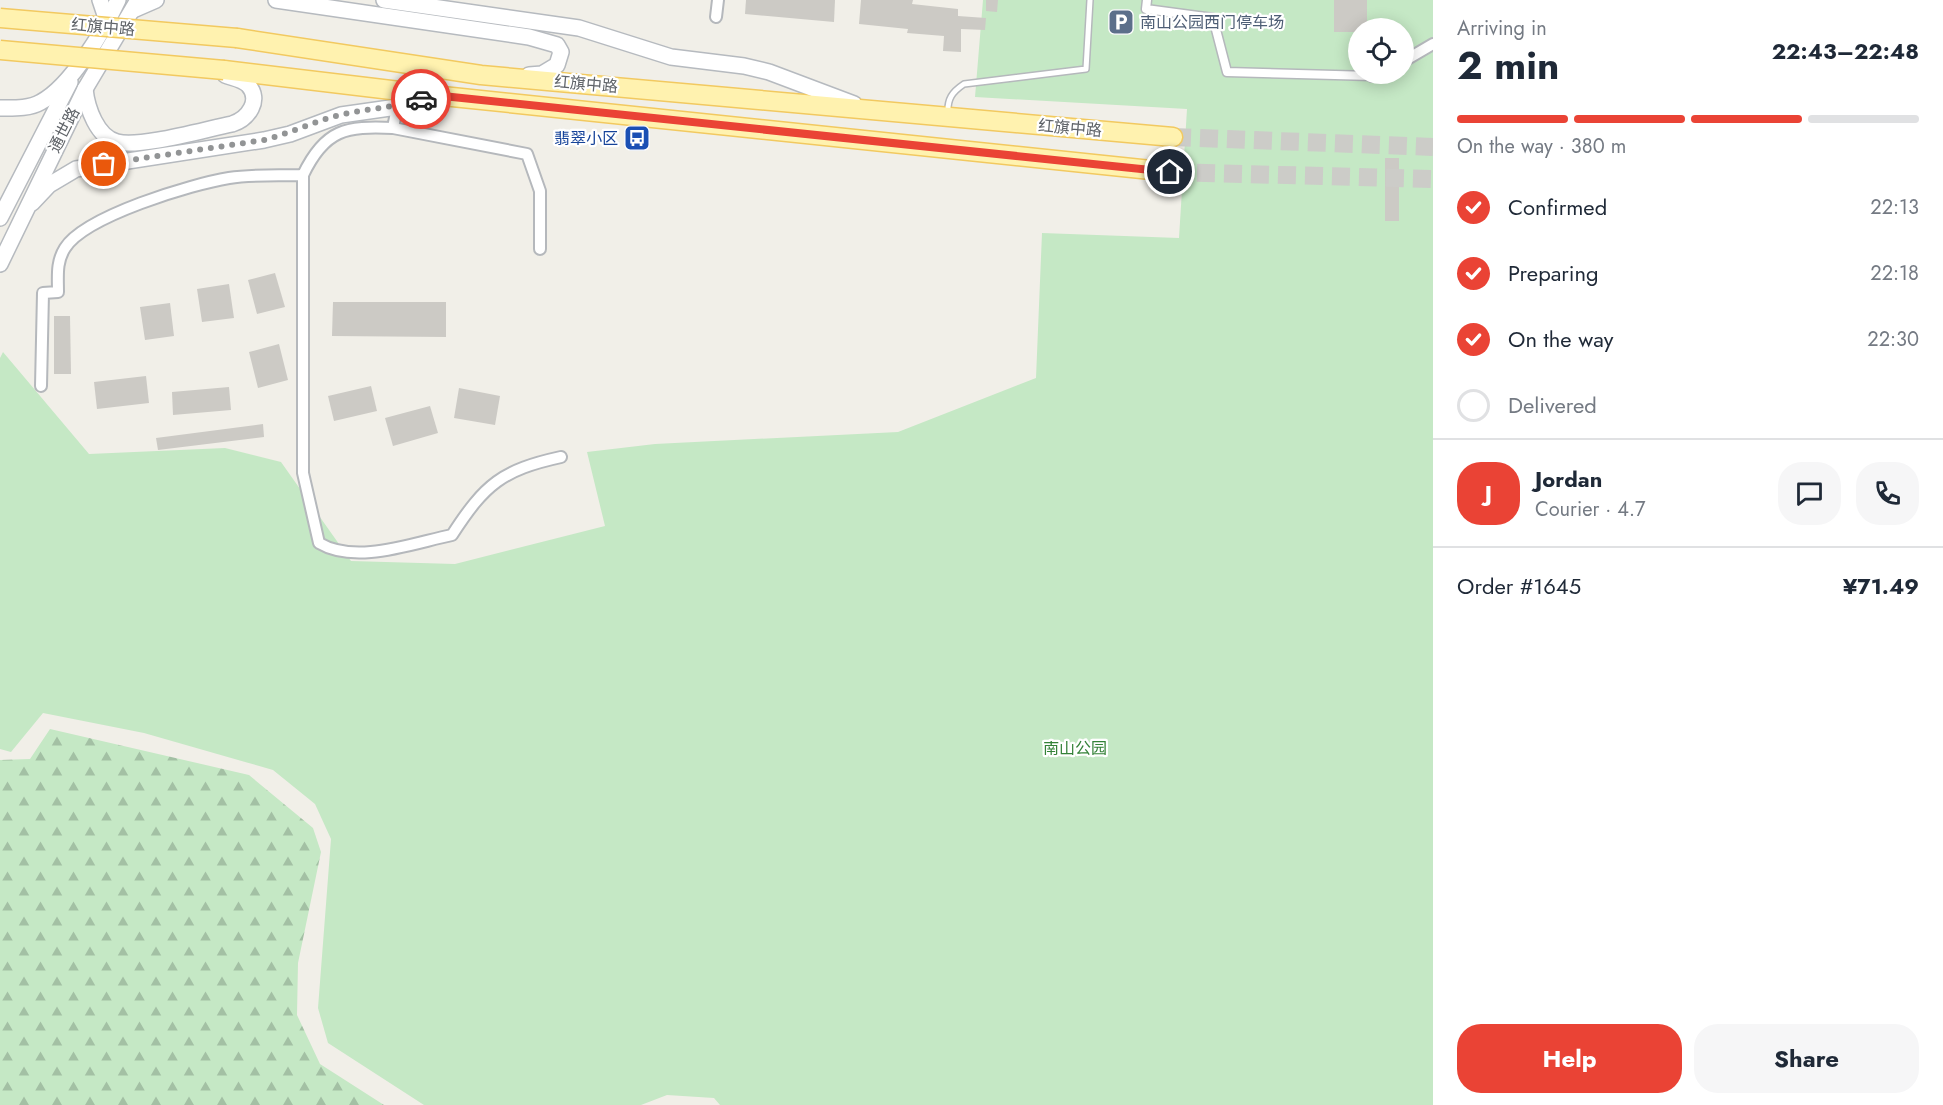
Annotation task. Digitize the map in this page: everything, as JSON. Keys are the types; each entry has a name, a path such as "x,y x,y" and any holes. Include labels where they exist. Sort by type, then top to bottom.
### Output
{"main road":[{"path":"100,0 105,15 104,30"},
{"path":"0,108 39,103 77,68 104,30 118,0"},
{"path":"135,5 156,0"},
{"path":"276,0 529,37 553,43 561,50 561,58 557,65 542,74 481,75"},
{"path":"384,0 579,28 670,57 744,66 769,72 871,111"},
{"name":"通世路","path":"0,264 32,203 45,167 85,89 135,5"},
{"name":"红旗中路","path":"0,18 237,38 481,75 1173,137"},
{"name":"红旗中路","path":"0,50 205,68 433,95 1170,172"},
{"name":"通世路","path":"0,218 77,68"},
{"path":"85,89 88,105 99,128 109,139 118,142 139,142 232,124 247,117 253,101 248,85 205,68"},
{"path":"32,203 59,177 76,169 264,140 290,134 341,115 397,107 433,95"}],"street":[{"path":"716,17 718,0"},
{"path":"1147,0 1146,9 1213,18 1227,72 1348,74"},
{"path":"1414,55 1433,45"},
{"path":"393,128 397,107"},
{"path":"540,249 540,192 527,154 393,128 361,127 338,132 325,143 303,175 303,473 319,543 331,550 370,552 452,535 470,507 503,476 534,463 561,457"},
{"path":"41,386 43,293 58,292 58,263 66,246 85,230 107,216 212,182 246,176 303,175"}],"lane":[{"path":"948,118 947,105 952,92 964,84 1086,69 1090,0"}],"green space":[{"name":"南山公园","path":"983,0 1433,0 1433,1105 720,1105 714,1098 667,1095 641,1105 424,1105 328,1043 318,1008 331,839 315,804 273,770 144,733 43,713 11,752 0,749 0,358 3,352 89,454 225,448 281,462 351,561 455,564 605,526 587,452 655,444 898,432 1036,378 1042,233 1179,238 1187,109 975,97"},
{"path":"50,729 249,775 313,828 321,852 298,963 297,1015 320,1064 384,1105 0,1105 0,760 30,759"}],"building":[{"path":"746,0 835,0 834,22 745,14"},
{"path":"861,0 913,0 912,4 958,9 958,16 986,18 985,30 961,29 961,52 943,51 944,36 907,33 908,29 859,24"},
{"path":"986,0 998,0 997,12 986,11"},
{"path":"1334,0 1367,0 1367,18 1348,18 1348,32 1334,32"},
{"path":"1385,158 1399,158 1399,221 1385,221"},
{"path":"275,273 285,307 257,314 248,280"},
{"path":"229,284 234,318 202,322 197,289"},
{"path":"333,302 446,302 446,337 332,336"},
{"path":"170,303 174,336 145,340 140,307"},
{"path":"54,316 70,316 71,374 54,374"},
{"path":"279,344 288,380 258,388 249,352"},
{"path":"146,376 149,403 97,409 94,382"},
{"path":"371,386 377,411 334,421 328,396"},
{"path":"229,387 231,410 173,415 172,392"},
{"path":"459,388 500,396 495,425 454,418"},
{"path":"430,406 438,433 393,446 385,418"},
{"path":"263,424 264,437 158,450 156,438"}],"tunnel":[{"path":"1173,137 1433,147"},
{"path":"1170,172 1433,179"}],"way so far":[{"path":"104,164 264,140 290,134 341,115 397,107 421,99"}],"place":[{"name":"南山公园西门停车场","path":"1121,22"},
{"name":"翡翠小区","path":"637,138"}],"route":[{"path":"421,99 433,95 1170,172"}]}
